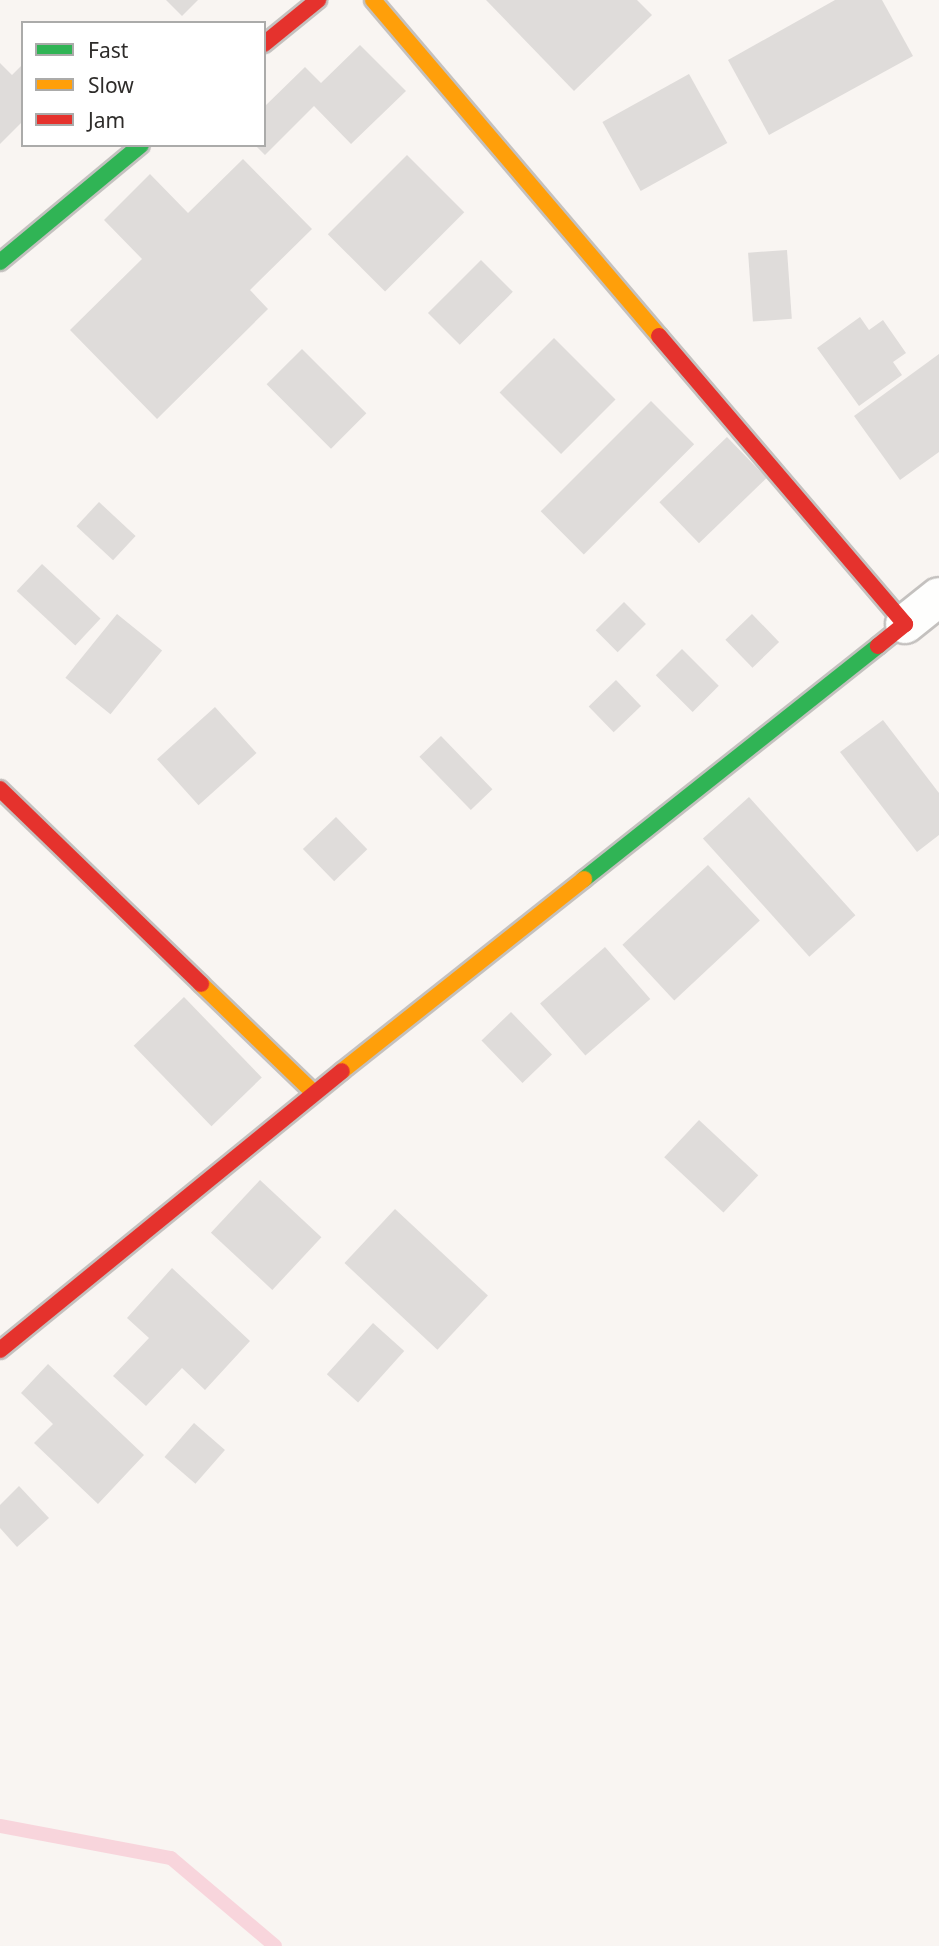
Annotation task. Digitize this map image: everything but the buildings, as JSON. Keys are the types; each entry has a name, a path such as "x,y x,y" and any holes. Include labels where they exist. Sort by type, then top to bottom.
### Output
{"street":[{"path":"266,42 318,0"},
{"path":"373,0 905,624"},
{"path":"0,262 139,147"},
{"path":"0,1350 314,1093 939,597"},
{"path":"0,789 314,1093"}],"waterway":[{"path":"0,1826 171,1858 275,1946"}],"traffic: fast":[{"path":"0,262 139,147"},
{"path":"584,879 878,646"}],"traffic: slow":[{"path":"373,0 659,336"},
{"path":"342,1071 584,879"},
{"path":"201,984 314,1093"}],"traffic: jam":[{"path":"266,42 318,0"},
{"path":"659,336 905,624 878,646"},
{"path":"0,789 201,984"},
{"path":"0,1350 342,1071"}]}
